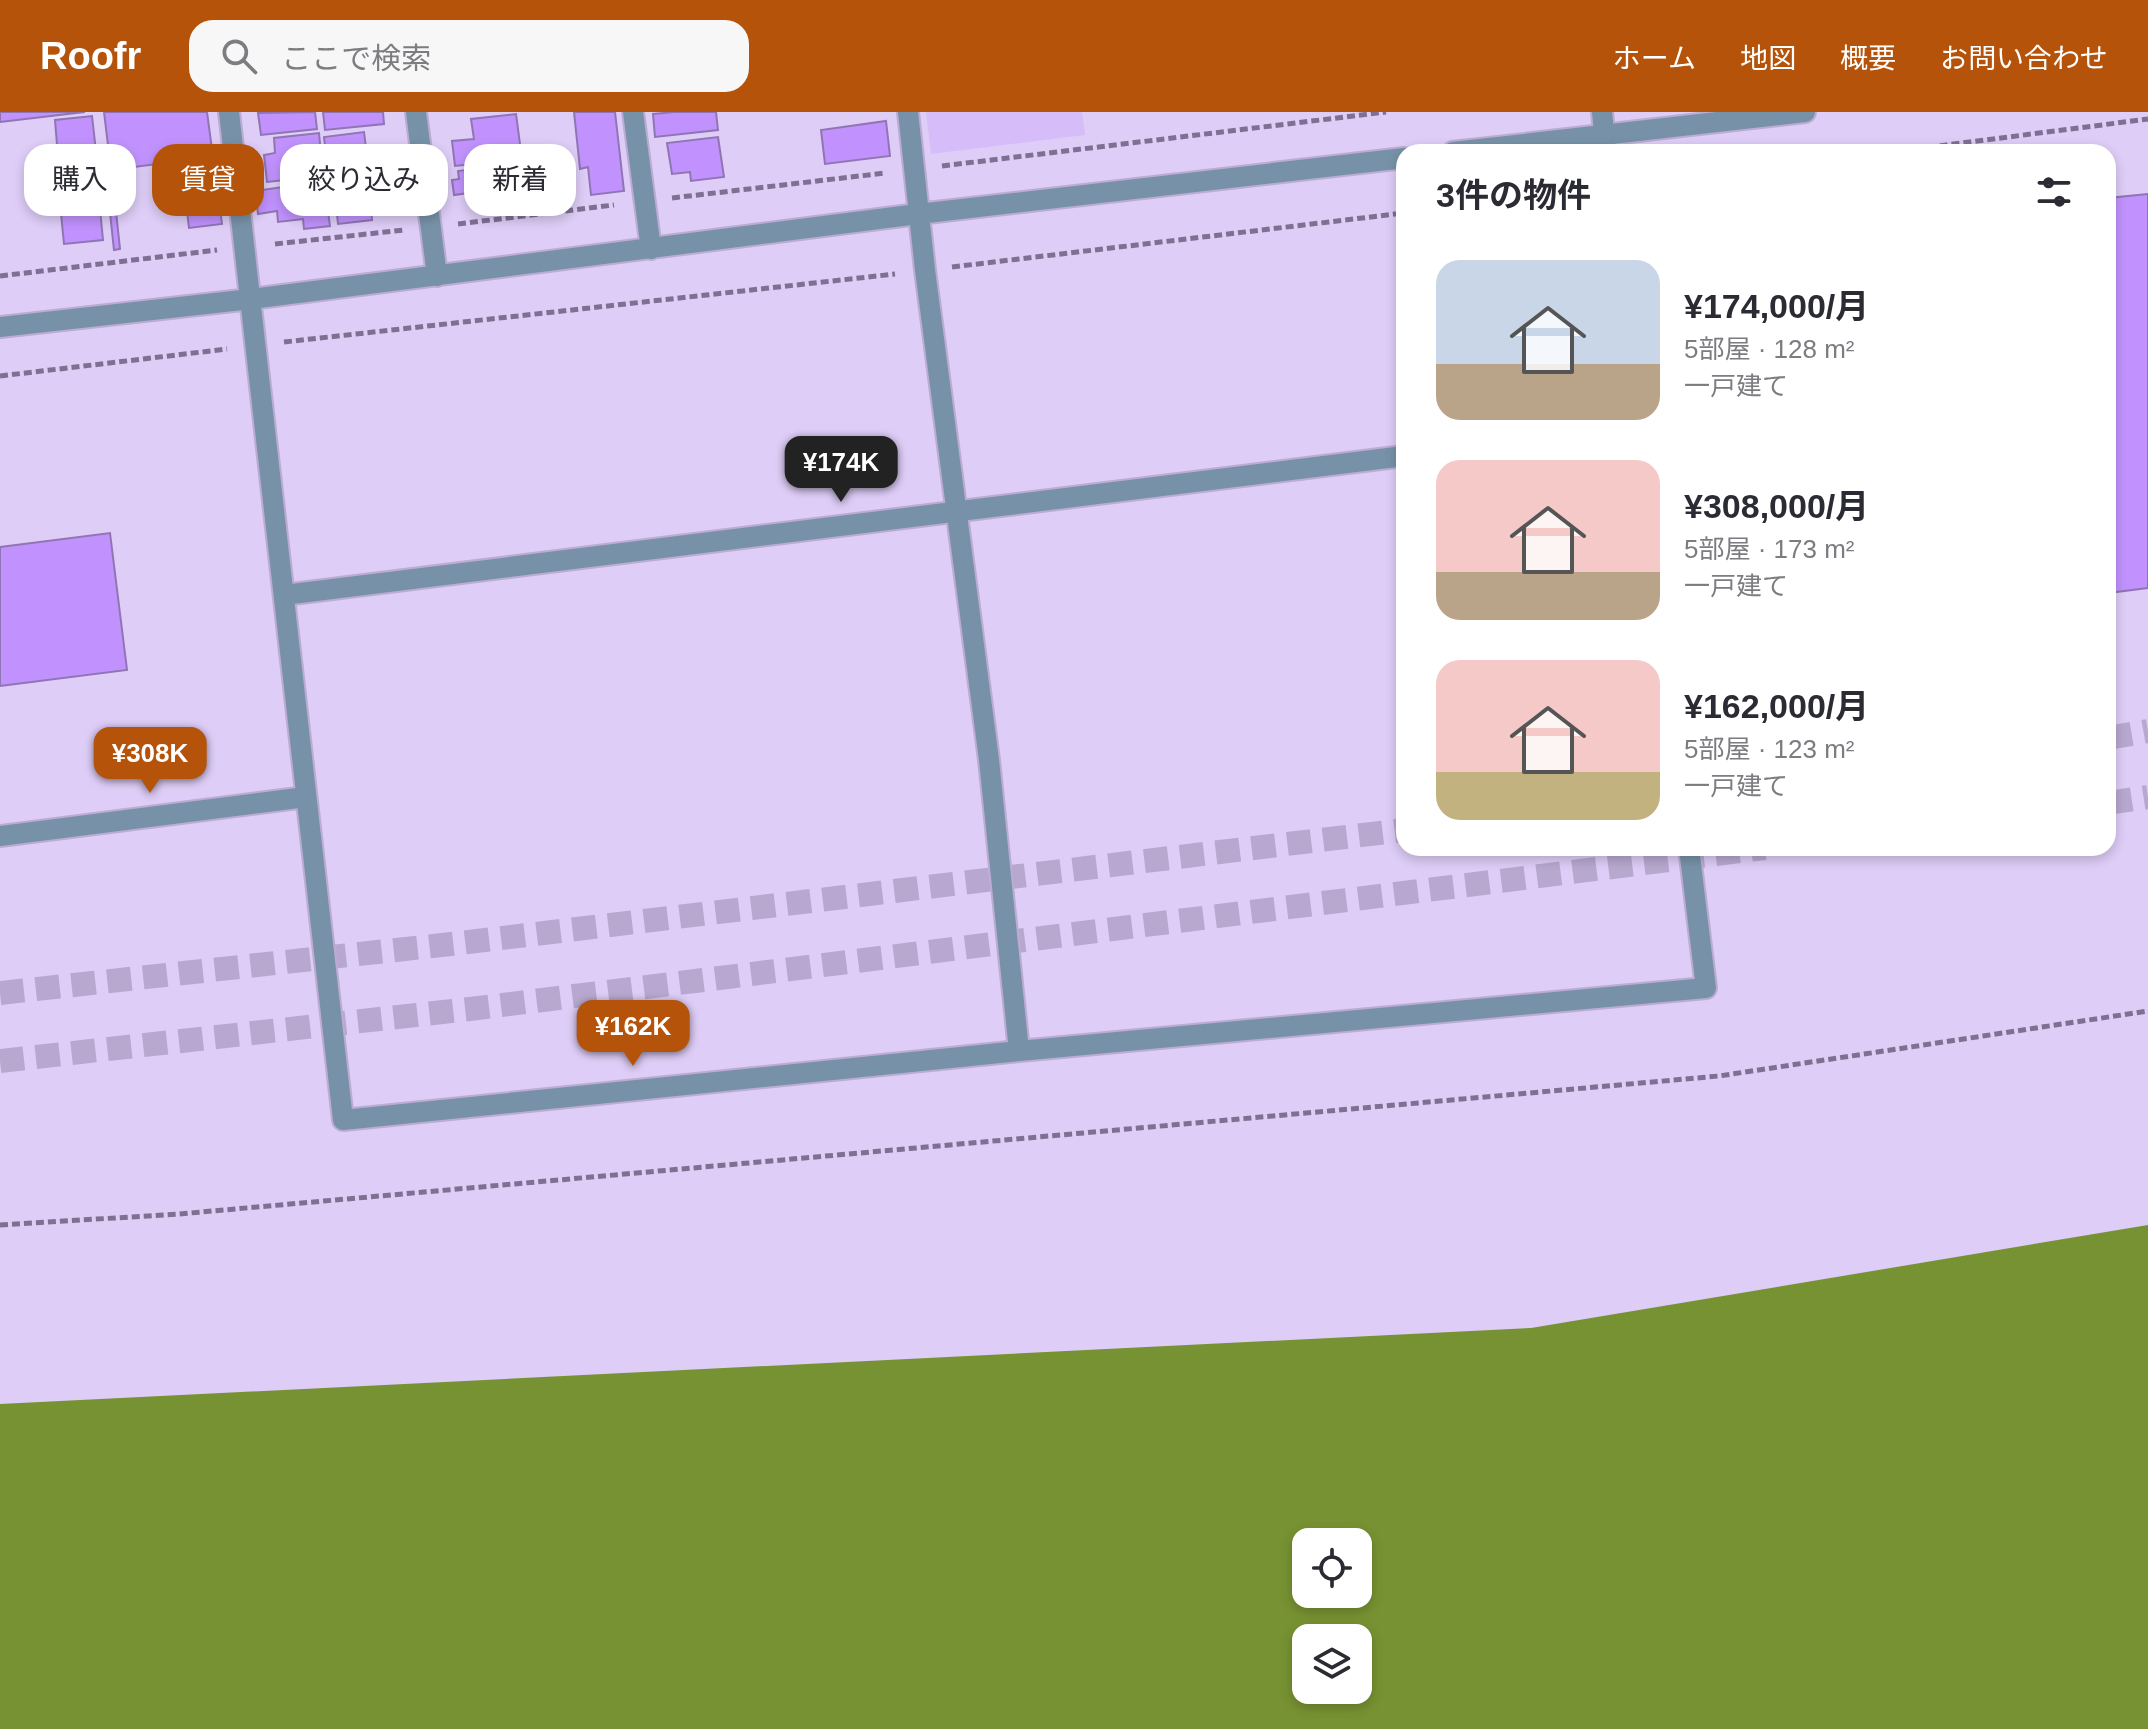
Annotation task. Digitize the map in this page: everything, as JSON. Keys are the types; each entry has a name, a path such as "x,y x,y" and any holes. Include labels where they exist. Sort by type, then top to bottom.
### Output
{"street":[{"path":"229,112 343,1120 1019,1051 1706,988 1690,856"},
{"path":"416,112 437,276"},
{"path":"633,112 651,249"},
{"path":"908,112 918,214 989,760 1019,1051"},
{"path":"1602,112 1605,143 1805,112"},
{"path":"0,327 251,299 918,214 1396,159"},
{"path":"284,595 1396,457"},
{"path":"0,836 306,797"}],"path":[{"path":"0,276 1386,112"},
{"path":"1954,144 2148,119"},
{"path":"0,376 1396,214"},
{"path":"0,1225 179,1214 1719,1076 2148,1011"}],"shaded area":[{"path":"926,112 1082,112 1085,135 931,154"},
{"path":"2148,1225 2148,1729 0,1729 0,1404 1531,1328"}],"building":[{"path":"0,112 85,112 0,122"},
{"path":"104,112 207,112 211,144 152,144 152,165 136,167 136,144 108,144"},
{"path":"315,112 317,129 261,135 258,113"},
{"path":"323,112 383,112 384,124 325,130"},
{"path":"574,112 615,112 624,191 591,195 588,167 580,169"},
{"path":"716,112 718,130 655,137 653,114"},
{"path":"516,114 520,144 464,144 464,165 455,166 452,141 474,139 471,119"},
{"path":"92,116 95,144 57,144 55,120"},
{"path":"886,121 890,156 825,164 821,130"},
{"path":"364,132 366,144 325,144 324,137"},
{"path":"319,133 320,144 280,144 280,181 267,182 264,155 275,153 274,138"},
{"path":"718,137 724,177 691,181 690,172 672,174 667,143"},
{"path":"464,170 464,194 454,195 452,180 459,179 458,171"},
{"path":"280,187 280,216 329,216 330,226 304,229 303,219 278,222 277,211 264,213 264,190"},
{"path":"2148,194 2148,588 2116,592 2116,197"},
{"path":"61,216 101,216 103,240 64,244"},
{"path":"110,216 116,216 120,249 114,250"},
{"path":"188,216 221,216 222,224 189,228"},
{"path":"337,216 372,216 372,220 338,224"},
{"path":"110,533 127,670 0,686 0,547"}],"tunnel":[{"path":"2116,737 2148,731"},
{"path":"2116,802 2148,797"},
{"path":"0,993 460,943 1396,831"},
{"path":"0,1061 470,1009 1701,856"}]}
